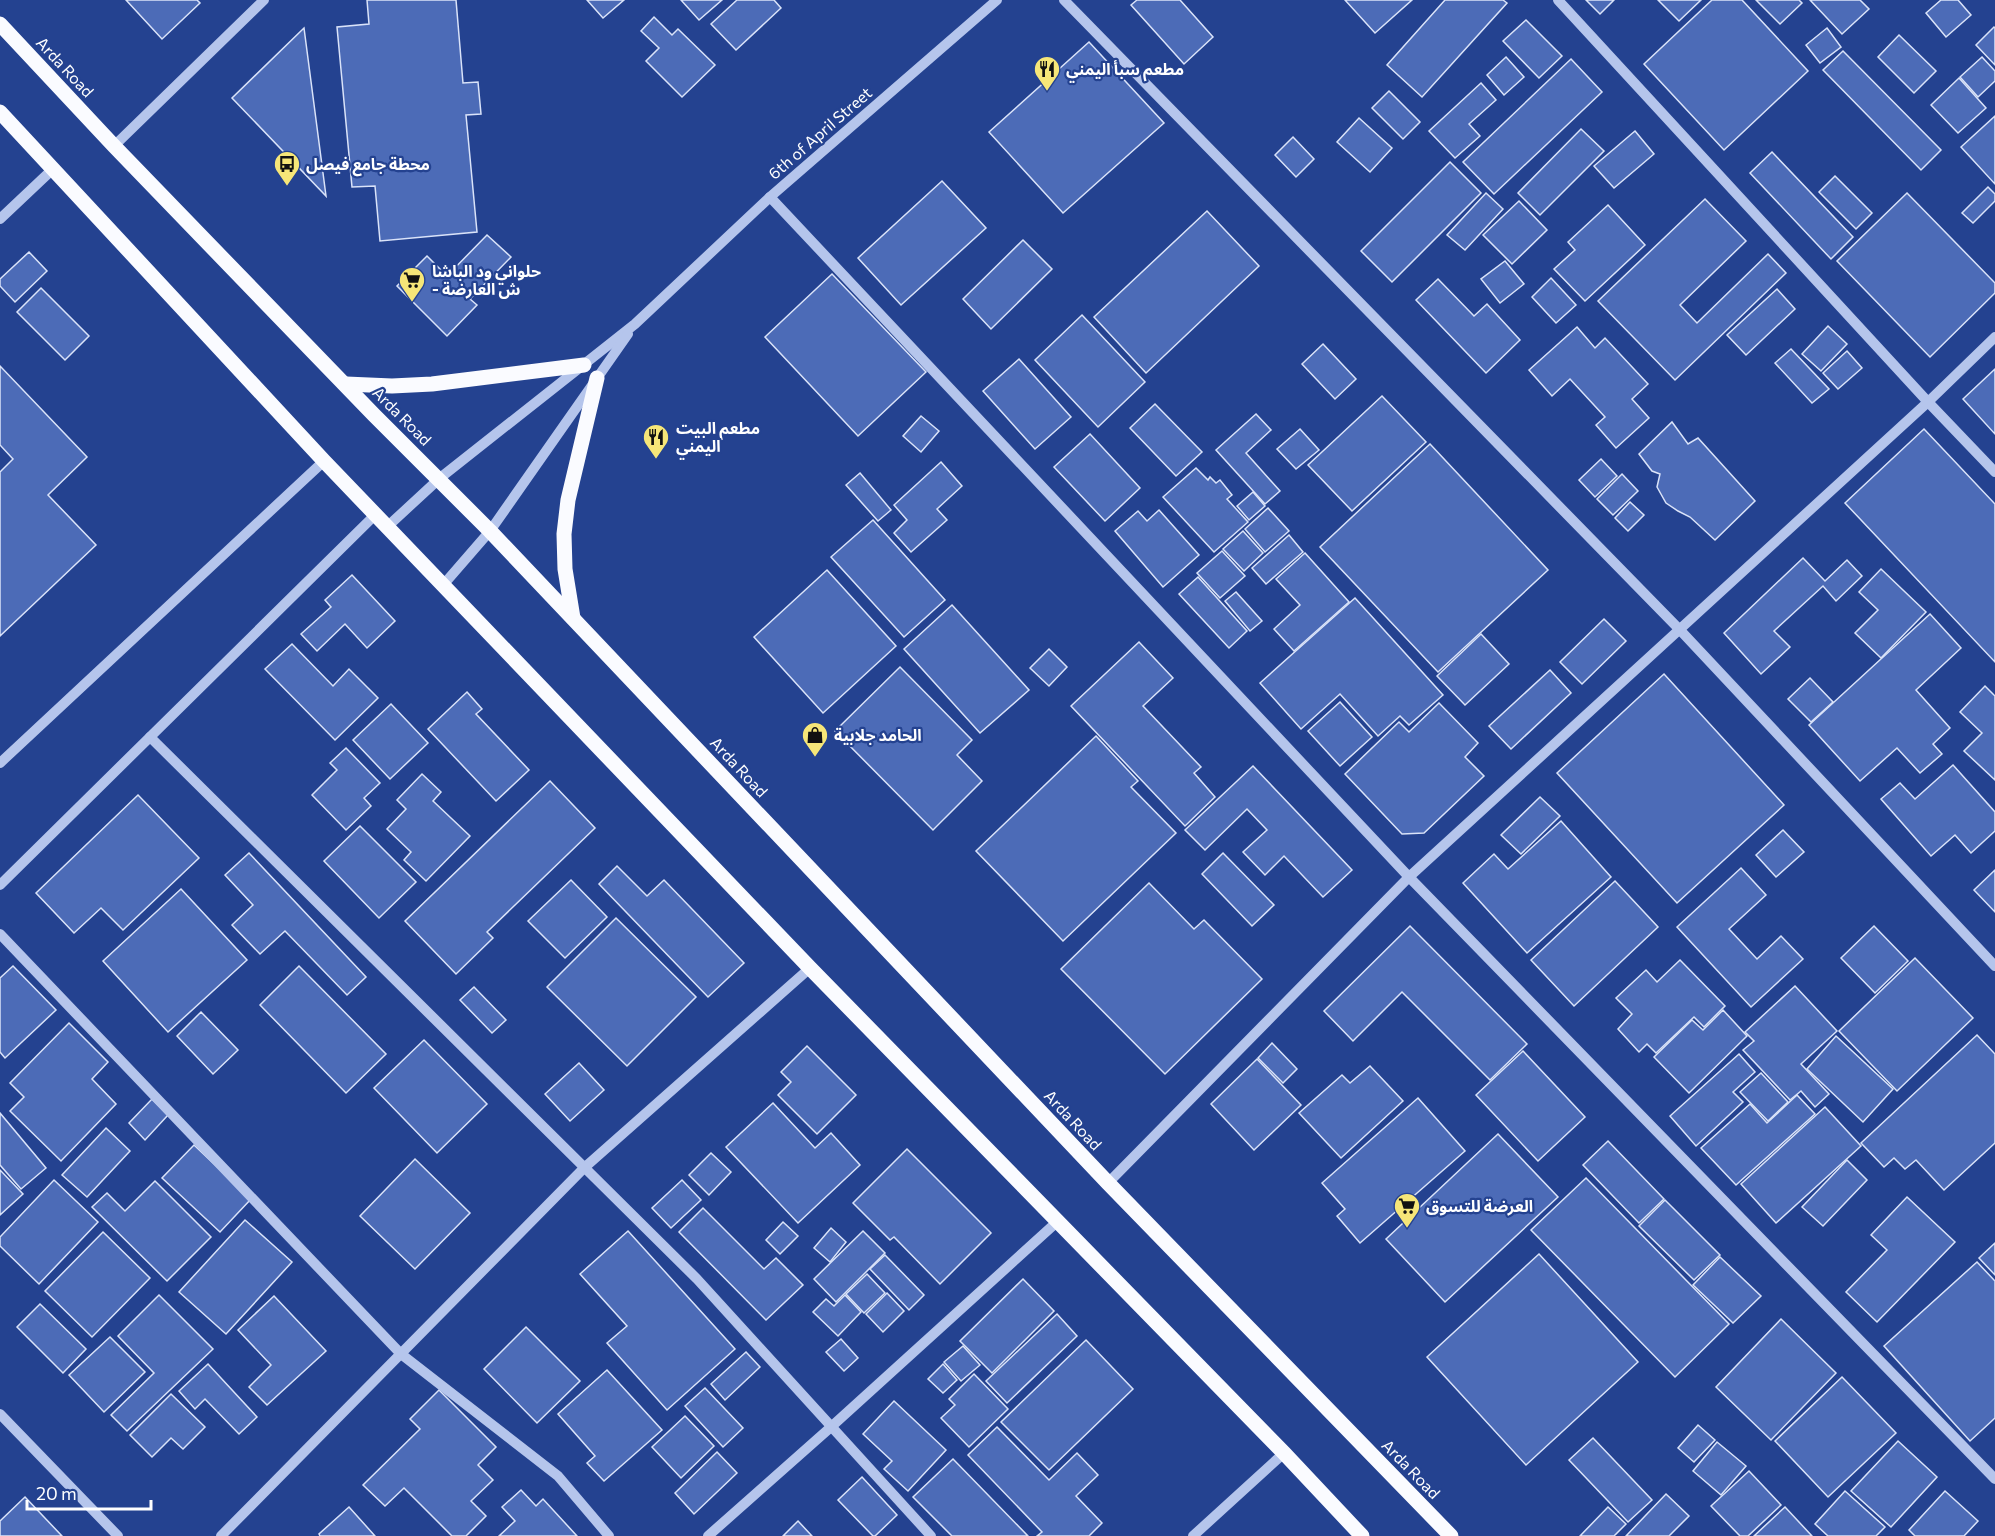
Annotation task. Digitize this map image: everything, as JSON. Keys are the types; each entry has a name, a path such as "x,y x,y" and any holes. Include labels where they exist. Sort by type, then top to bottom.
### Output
{"main road":[{"name":"Arda Road","path":"0,24 114,146 374,415 440,478 1108,1183 1451,1536"},
{"path":"0,112 324,461 810,968 1284,1453 1362,1536"},
{"path":"346,384 392,386 432,384 584,365"},
{"path":"573,618 565,569 564,534 568,500 597,378"}],"street":[{"path":"114,146 264,0"},
{"name":"6th of April Street","path":"635,324 770,197 997,0"},
{"path":"1064,0 1680,630 1995,966"},
{"path":"1558,0 1995,472"},
{"path":"0,219 54,168"},
{"path":"770,197 1409,877 1995,1479"},
{"path":"388,526 440,478 635,324"},
{"path":"444,584 490,531 635,324"},
{"path":"1108,1183 1409,877 1928,402 1995,337"},
{"path":"0,763 324,461"},
{"path":"0,885 376,514"},
{"path":"150,737 697,1279 932,1536"},
{"path":"0,934 401,1354 558,1476 609,1536"},
{"path":"221,1536 584,1168 810,968"},
{"path":"708,1536 1058,1221"},
{"path":"0,1414 118,1536"},
{"path":"1193,1536 1284,1453"}],"building":[{"path":"126,0 197,0 200,3 162,39"},
{"path":"367,0 456,0 463,83 478,82 481,114 466,115 477,232 380,241 375,186 352,187 337,27 369,24"},
{"path":"587,0 624,0 603,18"},
{"path":"681,0 722,0 699,20"},
{"path":"737,0 774,0 781,8 736,50 711,24"},
{"path":"1137,0 1180,0 1213,37 1184,64 1131,5"},
{"path":"1345,0 1412,0 1375,33"},
{"path":"1445,0 1503,0 1507,3 1422,97 1387,65"},
{"path":"1586,0 1614,0 1600,14"},
{"path":"1658,0 1701,0 1679,21"},
{"path":"1712,0 1742,0 1808,71 1724,150 1644,64"},
{"path":"1756,0 1799,0 1802,3 1780,24"},
{"path":"1810,0 1860,0 1869,9 1842,34"},
{"path":"1941,0 1958,0 1971,15 1946,37 1926,13"},
{"path":"654,17 672,35 678,29 715,65 682,97 646,61 659,48 641,31"},
{"path":"1526,20 1562,56 1539,78 1503,41"},
{"path":"304,28 326,196 232,98"},
{"path":"1827,28 1841,47 1820,63 1806,45"},
{"path":"1995,28 1995,65 1976,45"},
{"path":"1899,35 1936,71 1914,93 1878,57"},
{"path":"1089,42 1164,123 1063,213 989,132"},
{"path":"1843,51 1941,150 1921,170 1823,70"},
{"path":"1506,57 1524,77 1504,95 1487,75"},
{"path":"1982,57 1995,71 1995,81 1978,97 1960,77"},
{"path":"1571,59 1602,92 1494,194 1463,162"},
{"path":"1959,78 1986,108 1958,133 1931,105"},
{"path":"1481,83 1496,100 1469,124 1480,136 1455,158 1429,131"},
{"path":"1389,91 1420,122 1403,139 1372,108"},
{"path":"1995,116 1995,184 1961,147"},
{"path":"1359,118 1392,148 1370,172 1337,142"},
{"path":"1581,129 1604,151 1540,215 1518,193"},
{"path":"1635,131 1654,154 1614,188 1594,166"},
{"path":"1293,137 1314,159 1296,177 1275,155"},
{"path":"1772,152 1853,237 1831,259 1750,173"},
{"path":"1450,162 1481,193 1392,282 1361,251"},
{"path":"1835,176 1872,213 1856,229 1819,192"},
{"path":"942,181 986,228 901,305 858,258"},
{"path":"1988,187 1995,194 1995,201 1973,223 1962,213"},
{"path":"1486,193 1503,209 1465,250 1447,235"},
{"path":"1907,193 1995,283 1995,293 1930,357 1837,261"},
{"path":"1705,199 1746,241 1680,305 1697,323 1768,254 1786,273 1675,380 1598,301"},
{"path":"1519,201 1547,230 1512,264 1483,235"},
{"path":"1608,205 1645,245 1585,301 1554,269 1575,250 1568,242"},
{"path":"1207,211 1259,266 1146,373 1094,317"},
{"path":"487,235 511,257 470,299 477,305 447,336 397,286 427,256 447,276"},
{"path":"1023,240 1052,269 991,329 963,299"},
{"path":"29,252 47,271 15,302 0,286 0,279"},
{"path":"1505,261 1524,284 1500,303 1481,279"},
{"path":"832,274 926,372 858,436 765,337"},
{"path":"1551,278 1576,305 1556,323 1532,297"},
{"path":"1438,279 1474,316 1487,304 1520,340 1486,373 1416,300"},
{"path":"41,288 89,336 65,360 17,312"},
{"path":"1777,289 1795,309 1746,355 1727,335"},
{"path":"1082,315 1145,382 1098,427 1035,360"},
{"path":"1828,326 1847,344 1821,371 1802,354"},
{"path":"1577,327 1595,348 1605,338 1648,384 1632,399 1649,418 1616,448 1596,425 1605,417 1570,379 1552,396 1529,370"},
{"path":"1323,344 1356,379 1335,399 1302,364"},
{"path":"1791,349 1829,389 1812,403 1775,363"},
{"path":"1847,351 1862,368 1838,389 1823,373"},
{"path":"1019,359 1071,417 1035,449 983,391"},
{"path":"0,366 87,457 48,495 96,545 0,636 0,472 13,459 0,445"},
{"path":"1995,369 1995,434 1963,399"},
{"path":"1382,396 1426,442 1352,511 1308,465"},
{"path":"1155,404 1202,452 1176,476 1130,428"},
{"path":"1256,414 1271,430 1246,453 1280,491 1265,504 1216,450"},
{"path":"921,416 939,431 921,452 903,436"},
{"path":"1672,422 1688,444 1698,438 1755,501 1715,540 1690,517 1666,503 1657,487 1660,474 1652,471 1639,454"},
{"path":"1300,429 1319,450 1296,469 1277,449"},
{"path":"1924,429 1995,504 1995,662 1845,503"},
{"path":"1090,434 1140,488 1105,521 1054,467"},
{"path":"1430,444 1548,570 1438,672 1320,547"},
{"path":"1601,459 1617,476 1595,497 1579,480"},
{"path":"941,462 962,486 937,509 947,520 911,552 894,533 907,520 894,505"},
{"path":"1196,468 1208,480 1210,477 1216,483 1220,480 1232,495 1227,499 1248,522 1214,552 1163,497"},
{"path":"860,473 891,510 878,521 846,485"},
{"path":"1622,474 1638,491 1613,515 1597,499"},
{"path":"1253,492 1265,506 1249,520 1237,506"},
{"path":"1630,502 1644,515 1628,531 1615,518"},
{"path":"1268,508 1289,531 1265,552 1245,529"},
{"path":"1159,510 1199,555 1163,587 1115,531 1138,511 1147,521"},
{"path":"873,520 945,600 904,637 831,557"},
{"path":"1243,531 1263,553 1244,571 1223,549"},
{"path":"1289,535 1303,552 1266,584 1252,568"},
{"path":"1222,551 1245,576 1220,598 1197,573"},
{"path":"1305,553 1349,602 1294,651 1274,629 1300,605 1276,579"},
{"path":"1803,558 1825,581 1847,560 1862,576 1836,601 1823,586 1774,631 1790,647 1761,674 1724,633"},
{"path":"1881,569 1926,612 1881,658 1855,633 1878,610 1859,592"},
{"path":"827,570 896,646 823,713 754,637"},
{"path":"352,575 395,621 367,648 345,624 317,651 301,634 331,607 325,600"},
{"path":"1198,577 1247,631 1229,648 1179,594"},
{"path":"1236,592 1262,621 1250,631 1225,601"},
{"path":"1355,598 1443,695 1409,725 1400,716 1378,736 1340,694 1301,729 1260,683"},
{"path":"952,605 1029,690 980,733 904,649"},
{"path":"1930,614 1961,648 1916,690 1950,728 1933,744 1942,754 1920,773 1897,748 1860,781 1809,725"},
{"path":"1604,619 1626,641 1582,684 1560,662"},
{"path":"1481,634 1509,664 1465,705 1437,676"},
{"path":"1139,642 1173,678 1143,706 1201,767 1194,773 1215,797 1185,826 1071,706"},
{"path":"292,644 333,686 349,669 378,698 335,740 265,669"},
{"path":"1049,649 1067,667 1049,686 1030,668"},
{"path":"900,667 972,740 957,755 982,781 933,830 835,731"},
{"path":"1550,670 1571,693 1511,749 1489,726"},
{"path":"1664,674 1784,805 1677,903 1557,773"},
{"path":"1810,678 1833,702 1811,722 1788,699"},
{"path":"1985,686 1995,696 1995,780 1964,751 1982,733 1960,712"},
{"path":"467,692 482,709 476,714 529,770 496,801 428,729"},
{"path":"1340,702 1372,737 1340,766 1308,731"},
{"path":"1439,703 1478,743 1465,757 1484,776 1424,833 1402,834 1345,774 1399,722 1409,732"},
{"path":"391,704 428,743 390,779 353,740"},
{"path":"1096,736 1138,781 1131,787 1176,833 1063,941 976,851"},
{"path":"346,748 380,783 364,798 371,806 346,830 312,795 337,770 330,763"},
{"path":"1953,765 1995,812 1995,831 1971,853 1955,835 1931,856 1881,799 1900,783 1915,799"},
{"path":"1253,766 1352,870 1323,897 1284,856 1265,875 1243,852 1267,830 1247,809 1205,850 1185,830"},
{"path":"422,774 441,792 433,801 470,836 426,881 404,860 411,852 387,829 406,809 397,800"},
{"path":"550,781 595,828 487,932 493,938 456,974 405,921"},
{"path":"138,795 199,858 123,930 101,908 74,933 36,893"},
{"path":"1540,797 1560,816 1521,854 1501,835"},
{"path":"1561,821 1611,877 1527,953 1463,883 1494,854 1508,869"},
{"path":"360,826 416,882 379,918 324,861"},
{"path":"1783,830 1804,852 1776,877 1756,855"},
{"path":"249,853 366,977 347,995 285,931 260,954 232,925 253,905 225,875"},
{"path":"1223,853 1274,905 1252,926 1202,874"},
{"path":"617,866 647,896 664,880 744,963 708,997 599,884"},
{"path":"1741,868 1766,895 1729,929 1757,959 1781,936 1803,959 1751,1007 1677,927"},
{"path":"1995,870 1995,912 1974,890"},
{"path":"571,880 607,917 565,958 528,921"},
{"path":"1615,881 1658,927 1574,1006 1531,960"},
{"path":"1149,883 1194,929 1204,920 1262,979 1165,1074 1061,969"},
{"path":"181,889 247,960 168,1032 103,961"},
{"path":"616,918 696,997 627,1066 547,987"},
{"path":"1410,926 1527,1044 1490,1080 1402,992 1353,1041 1324,1011"},
{"path":"1874,926 1908,961 1875,993 1841,958"},
{"path":"1915,958 1973,1018 1897,1091 1839,1031"},
{"path":"1680,960 1725,1006 1704,1027 1694,1017 1656,1053 1647,1044 1639,1052 1618,1029 1632,1014 1616,998 1646,970 1657,982"},
{"path":"13,966 56,1010 5,1058 0,1052 0,978"},
{"path":"299,966 386,1054 346,1093 260,1005"},
{"path":"1795,986 1837,1031 1801,1064 1829,1094 1815,1107 1801,1091 1790,1100 1743,1050 1754,1041 1745,1032"},
{"path":"474,987 506,1020 492,1033 460,1000"},
{"path":"1723,1010 1747,1036 1689,1093 1654,1057 1692,1020 1703,1030"},
{"path":"201,1012 238,1050 213,1074 177,1036"},
{"path":"69,1023 108,1062 92,1079 116,1104 61,1161 10,1111 24,1097 10,1083"},
{"path":"1977,1035 1995,1054 1995,1143 1944,1190 1916,1160 1905,1169 1894,1158 1884,1167 1861,1143"},
{"path":"1836,1036 1893,1089 1863,1122 1807,1069"},
{"path":"424,1040 487,1104 437,1153 374,1088"},
{"path":"1272,1043 1297,1069 1283,1083 1258,1058"},
{"path":"807,1046 856,1095 817,1134 778,1095 791,1082 781,1072"},
{"path":"1523,1051 1585,1117 1538,1161 1476,1095"},
{"path":"1739,1054 1755,1072 1733,1092 1743,1102 1696,1146 1670,1116"},
{"path":"1257,1059 1301,1105 1254,1150 1211,1104"},
{"path":"579,1063 604,1090 570,1121 545,1094"},
{"path":"1370,1066 1403,1101 1341,1158 1299,1113 1342,1075 1350,1083"},
{"path":"1761,1073 1788,1102 1768,1121 1740,1092"},
{"path":"1797,1095 1815,1114 1736,1185 1701,1148 1750,1104 1767,1123"},
{"path":"1418,1098 1465,1151 1360,1243 1337,1216 1345,1209 1322,1183"},
{"path":"152,1099 168,1115 145,1140 129,1123"},
{"path":"773,1103 815,1148 831,1133 860,1165 798,1223 726,1147"},
{"path":"1825,1107 1861,1146 1776,1223 1741,1184"},
{"path":"0,1113 46,1168 21,1189 0,1165"},
{"path":"106,1128 130,1151 87,1197 62,1175"},
{"path":"1498,1134 1558,1197 1445,1302 1386,1239"},
{"path":"1608,1141 1664,1199 1639,1223 1583,1165"},
{"path":"194,1145 251,1199 220,1232 162,1178"},
{"path":"907,1149 991,1233 940,1284 894,1237 890,1240 853,1203"},
{"path":"711,1153 731,1172 709,1195 689,1175"},
{"path":"415,1159 470,1213 415,1269 360,1216"},
{"path":"1847,1160 1867,1180 1823,1226 1802,1207"},
{"path":"0,1170 23,1194 0,1215"},
{"path":"1586,1178 1729,1324 1675,1377 1531,1230"},
{"path":"54,1180 98,1222 39,1284 0,1246 0,1237"},
{"path":"682,1180 701,1200 671,1228 652,1208"},
{"path":"155,1181 211,1237 167,1281 92,1207 107,1193 125,1211"},
{"path":"1907,1197 1955,1242 1877,1322 1846,1292 1887,1250 1871,1235"},
{"path":"1665,1200 1720,1255 1694,1280 1639,1226"},
{"path":"703,1208 764,1269 776,1258 803,1285 766,1320 679,1232"},
{"path":"245,1220 292,1262 226,1334 179,1292"},
{"path":"783,1222 798,1236 780,1254 766,1240"},
{"path":"831,1228 846,1242 830,1262 814,1248"},
{"path":"628,1231 735,1349 667,1410 607,1343 627,1326 580,1274"},
{"path":"863,1231 885,1253 836,1302 814,1279"},
{"path":"103,1232 150,1278 92,1337 45,1291"},
{"path":"1995,1243 1995,1275 1979,1258"},
{"path":"1539,1254 1638,1362 1526,1465 1427,1357"},
{"path":"885,1255 924,1295 909,1310 870,1269"},
{"path":"1720,1257 1761,1296 1733,1323 1693,1285"},
{"path":"1977,1262 1995,1281 1995,1418 1970,1441 1884,1346"},
{"path":"867,1274 885,1293 864,1313 846,1294"},
{"path":"1023,1279 1054,1311 992,1373 960,1341"},
{"path":"887,1293 904,1311 883,1332 866,1314"},
{"path":"159,1295 213,1349 127,1431 111,1415 154,1373 118,1336"},
{"path":"845,1295 861,1312 838,1336 813,1312 826,1299 834,1306"},
{"path":"274,1296 326,1351 267,1405 249,1387 271,1365 238,1330"},
{"path":"40,1304 86,1349 63,1373 17,1327"},
{"path":"1057,1314 1077,1336 1007,1403 986,1381"},
{"path":"1781,1319 1836,1373 1771,1440 1716,1387"},
{"path":"526,1327 580,1381 537,1423 484,1369"},
{"path":"110,1337 145,1372 104,1412 69,1375"},
{"path":"841,1339 858,1358 844,1371 826,1352"},
{"path":"1086,1340 1133,1389 1049,1470 1001,1422"},
{"path":"963,1346 980,1365 961,1381 944,1362"},
{"path":"746,1352 760,1367 725,1400 711,1384"},
{"path":"208,1364 257,1417 239,1434 205,1399 195,1409 179,1391"},
{"path":"943,1364 957,1380 943,1393 928,1379"},
{"path":"607,1370 662,1430 604,1481 587,1463 595,1456 558,1414"},
{"path":"974,1374 1008,1409 969,1447 941,1418 955,1405 949,1399"},
{"path":"1842,1377 1896,1433 1828,1497 1775,1441"},
{"path":"705,1388 743,1428 723,1447 685,1406"},
{"path":"439,1390 496,1447 478,1465 493,1480 471,1501 486,1516 466,1536 452,1536 404,1488 385,1506 363,1485 420,1429 410,1419"},
{"path":"171,1394 205,1427 183,1449 171,1438 152,1457 130,1435"},
{"path":"894,1401 946,1450 908,1491 884,1469 892,1461 863,1434"},
{"path":"685,1416 714,1446 681,1478 652,1447"},
{"path":"1698,1425 1715,1440 1694,1462 1678,1448"},
{"path":"997,1427 1049,1480 1077,1453 1098,1475 1076,1496 1102,1523 1089,1536 1037,1536 1042,1532 968,1455"},
{"path":"1593,1438 1652,1500 1628,1522 1569,1460"},
{"path":"1898,1441 1937,1477 1891,1527 1851,1491"},
{"path":"1717,1442 1746,1466 1721,1495 1693,1471"},
{"path":"717,1452 737,1473 694,1514 675,1493"},
{"path":"953,1459 1028,1536 952,1536 913,1497"},
{"path":"1749,1471 1781,1505 1748,1536 1740,1536 1711,1506"},
{"path":"862,1477 897,1515 875,1536 838,1500"},
{"path":"521,1490 536,1506 543,1499 577,1536 499,1536 515,1521 502,1507"},
{"path":"1845,1491 1885,1527 1876,1536 1828,1536 1815,1524"},
{"path":"1945,1491 1978,1521 1964,1536 1915,1536 1909,1530"},
{"path":"1666,1494 1689,1516 1669,1536 1626,1536"},
{"path":"25,1497 62,1536 0,1536 0,1521"},
{"path":"349,1507 375,1536 320,1536 319,1534"},
{"path":"1608,1507 1626,1524 1614,1536 1580,1536"},
{"path":"1785,1507 1812,1536 1754,1536"},
{"path":"798,1521 812,1536 783,1536"}],"place":[{"name":"مطعم سبأ اليمني","path":"1047,92"},
{"name":"محطة جامع فيصل","path":"287,187"},
{"name":"حلواني ود الباشا - ش العارضة","path":"412,303"},
{"name":"مطعم البيت اليمني","path":"656,460"},
{"name":"الحامد جلابية","path":"815,758"},
{"name":"العرضة للتسوق","path":"1407,1229"}]}
